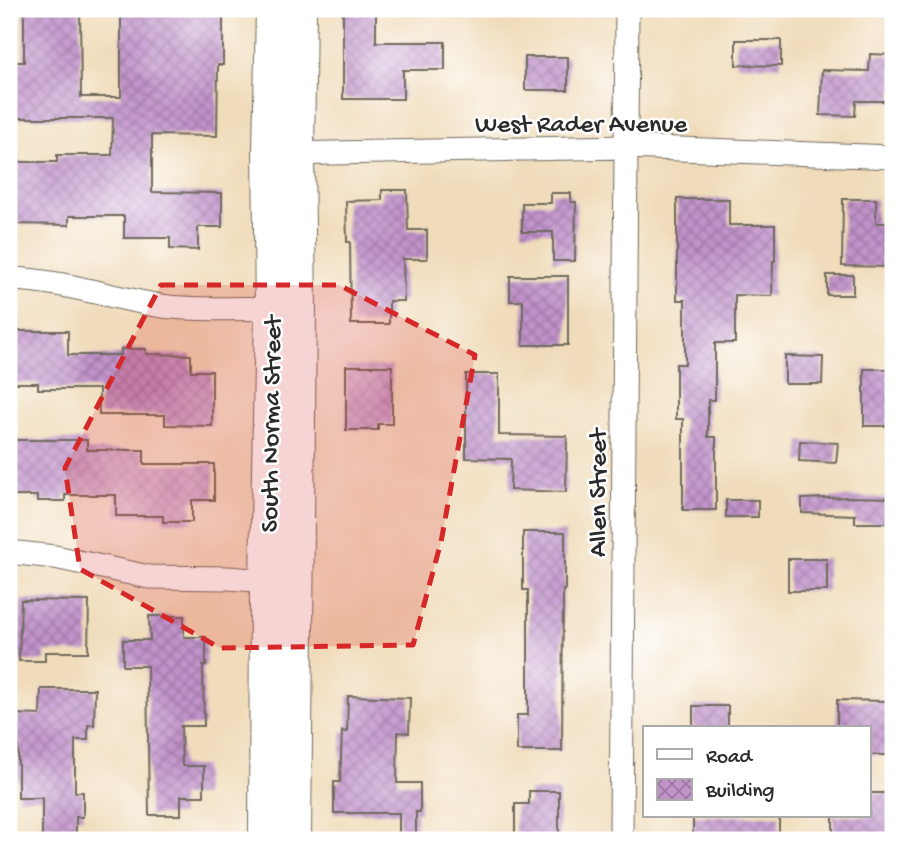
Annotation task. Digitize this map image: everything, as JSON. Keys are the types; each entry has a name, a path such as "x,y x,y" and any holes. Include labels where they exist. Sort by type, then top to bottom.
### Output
{"street":[{"name":"South Norma Street","path":"272,9 283,155 285,310 298,584 295,840"},
{"name":"South Norma Street","path":"283,155 300,9"},
{"name":"Allen Street","path":"621,840 627,9"},
{"name":"West Rader Avenue","path":"283,155 626,147 893,157"},
{"path":"9,279 54,282 164,306 285,310"},
{"name":"South Norma Street","path":"265,840 266,580 285,310"},
{"path":"9,552 55,556 149,577 228,578 298,584"}],"highlighted area":[{"path":"161,285 339,285 475,355 441,542 413,645 220,648 80,569 65,468"}],"building":[{"path":"24,9 80,9 81,97 121,97 121,9 223,9 223,65 218,65 217,136 152,135 152,192 222,193 222,227 198,227 198,250 170,249 170,238 124,238 124,216 69,216 69,225 9,224 9,162 57,162 57,155 112,155 113,118 9,118 9,62 24,62"},
{"path":"343,9 376,9 376,42 445,42 445,70 403,70 403,99 343,99"},
{"path":"736,40 781,40 781,66 736,65"},
{"path":"870,54 893,55 893,101 856,101 855,116 820,115 822,70 869,71"},
{"path":"525,57 568,57 568,90 525,90"},
{"path":"382,190 407,190 408,230 427,230 427,259 403,259 404,301 389,301 389,324 351,324 350,242 347,242 346,201 382,200"},
{"path":"551,193 571,193 571,202 576,202 575,261 553,261 553,232 522,232 522,203 551,203"},
{"path":"677,199 729,199 729,225 775,225 772,296 735,295 735,343 715,343 715,400 708,400 708,437 716,437 716,510 683,510 683,419 676,419 676,364 685,364 685,300 677,300"},
{"path":"843,199 876,199 876,223 893,223 893,267 842,266"},
{"path":"827,275 853,275 853,295 827,295"},
{"path":"510,276 568,276 568,345 523,345 523,301 510,301"},
{"path":"9,331 68,331 68,355 121,355 121,349 146,349 146,354 191,355 191,371 212,371 212,426 165,425 165,415 99,415 99,389 38,389 38,383 9,383"},
{"path":"785,356 823,357 822,384 785,384"},
{"path":"346,366 392,366 392,424 378,424 378,430 346,430"},
{"path":"864,369 893,369 893,426 864,426"},
{"path":"466,374 499,374 499,435 567,436 566,492 510,490 511,459 466,458"},
{"path":"9,440 87,440 87,450 144,450 144,464 214,464 214,500 192,500 192,522 163,522 163,516 116,516 116,495 65,495 65,501 37,501 37,496 9,496"},
{"path":"800,441 838,443 836,463 799,461"},
{"path":"893,498 893,523 855,523 855,515 802,513 802,499"},
{"path":"726,500 758,500 758,517 726,517"},
{"path":"523,532 565,532 562,751 517,751 517,715 528,715 528,590 523,590"},
{"path":"788,559 827,559 827,591 788,591"},
{"path":"21,600 89,601 88,652 45,652 45,661 19,661"},
{"path":"149,616 184,616 184,637 206,637 206,666 203,666 204,726 181,726 182,766 204,766 204,796 181,796 181,815 149,815 147,666 123,666 123,640 150,640"},
{"path":"41,689 95,689 94,725 88,725 88,740 75,740 75,792 83,792 83,817 76,817 76,840 42,840 42,798 18,798 16,714 40,715"},
{"path":"348,696 410,698 409,733 398,732 397,783 420,783 416,840 399,840 399,813 334,813 334,782 340,782 342,731 347,732"},
{"path":"837,700 888,701 888,729 893,729 893,755 870,755 870,726 837,726"},
{"path":"693,706 728,706 728,726 693,726"},
{"path":"529,791 559,791 559,840 515,840 515,804 529,804"},
{"path":"870,793 893,793 893,840 833,840 833,818 870,818"},
{"path":"693,818 779,818 779,840 693,840"}]}
